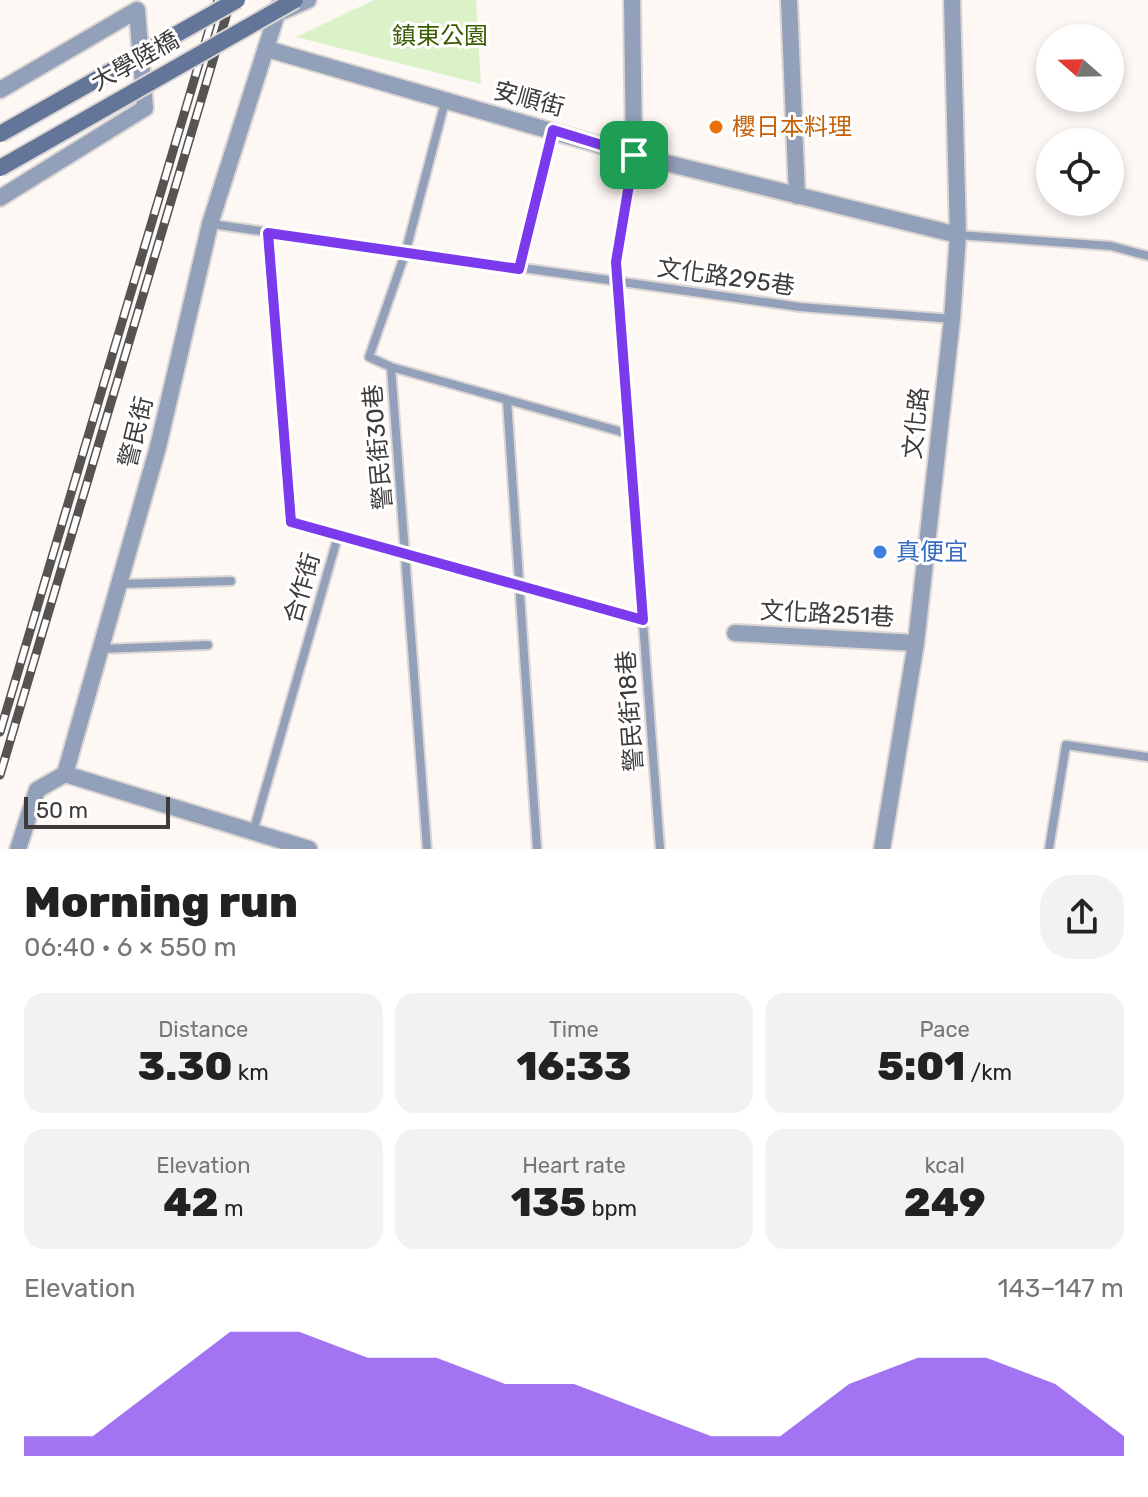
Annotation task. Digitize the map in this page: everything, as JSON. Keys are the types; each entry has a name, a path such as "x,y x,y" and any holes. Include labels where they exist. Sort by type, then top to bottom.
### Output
{"street":[{"name":"大學陸橋","path":"0,134 237,0"},
{"name":"大學陸橋","path":"0,168 295,0"},
{"path":"210,224 278,7 308,0"},
{"path":"632,0 634,155"},
{"path":"789,0 797,196"},
{"name":"文化路","path":"882,849 916,643 952,319 958,235 952,0"},
{"path":"0,90 137,10 145,108 0,198"},
{"name":"安順街","path":"267,49 634,155 958,235"},
{"name":"警民街","path":"65,774 158,447 210,224"},
{"name":"文化路251巷","path":"735,633 916,643"},
{"path":"18,849 37,790 65,774 309,849"}],"lane":[{"path":"405,254 445,102"},
{"path":"519,269 553,130"},
{"name":"警民街18巷","path":"634,155 616,262 660,849"},
{"name":"文化路295巷","path":"210,224 405,254 800,307 952,319"},
{"path":"268,233 291,522 338,536"},
{"path":"958,235 1111,246 1148,256"},
{"name":"警民街30巷","path":"405,254 369,357 391,367 427,849"},
{"path":"391,367 629,434"},
{"path":"507,400 537,849"},
{"name":"合作街","path":"253,833 338,536 643,620"},
{"path":"119,584 231,581"},
{"path":"100,649 208,645"},
{"path":"1049,849 1066,745 1148,757"}],"green space":[{"name":"鎮東公園","path":"374,0 476,0 481,84 296,37"}],"railway":[{"path":"0,732 218,0"},
{"path":"0,775 231,0"}],"place":[{"name":"櫻日本料理","path":"716,127"},
{"name":"真便宜","path":"880,552"}],"route":[{"path":"553,130 634,155 616,262 643,620 291,522 268,233 519,269 553,130"}]}
